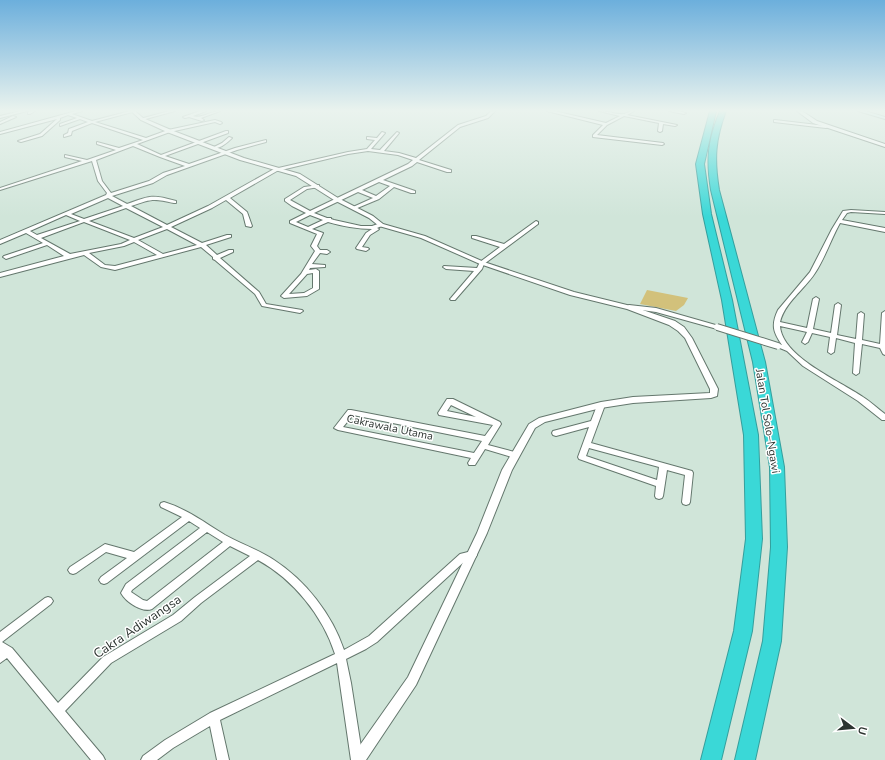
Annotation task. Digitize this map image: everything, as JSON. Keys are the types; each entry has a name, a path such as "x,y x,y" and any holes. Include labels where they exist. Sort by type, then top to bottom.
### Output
{"highway":[{"name":"Jalan Tol Solo–Ngawi","path":"704,146 700,164 707,214 727,300 751,435 754,539 743,631 711,760"},
{"name":"Jalan Tol Solo–Ngawi","path":"714,146 711,165 759,362 777,467 779,546 772,641 745,760"}],"street":[{"path":"110,146 118,149"},
{"path":"0,189 86,162 126,146"},
{"path":"139,146 191,166"},
{"path":"161,156 186,146"},
{"path":"210,146 264,166 298,175 381,225 422,237 482,263 572,294 629,307 662,311 789,350"},
{"path":"0,242 109,196 151,182 165,174 248,146"},
{"path":"368,150 371,146"},
{"path":"377,155 386,146"},
{"path":"327,252 318,251 314,246 320,233 292,222 312,213 336,199 410,165 433,146"},
{"path":"0,275 134,240 167,227 227,198 279,169 350,152 368,150 404,155 449,171"},
{"path":"350,152 364,156"},
{"path":"66,156 86,162"},
{"path":"94,159 99,178 109,196 202,245 228,270 234,271 257,293 264,305 300,311"},
{"path":"259,173 268,175"},
{"path":"379,180 413,192"},
{"path":"317,186 306,188 287,200 329,220 357,228 376,228 381,225"},
{"path":"355,208 377,198 394,186"},
{"path":"357,190 377,198"},
{"path":"38,237 153,197 174,202"},
{"path":"227,198 245,213 249,226"},
{"path":"885,213 848,211 839,221 807,281 780,311 777,323 777,332 789,350 805,364 862,399 885,418"},
{"path":"67,214 134,240 160,255"},
{"path":"308,229 329,220"},
{"path":"839,221 885,230"},
{"path":"453,299 482,263 503,246 536,224"},
{"path":"366,249 359,248 368,234 381,225"},
{"path":"26,231 69,256"},
{"path":"85,254 108,268 122,267 229,236"},
{"path":"474,237 503,246"},
{"path":"6,257 48,243"},
{"path":"215,258 231,251"},
{"path":"306,272 316,271 316,289 305,295 284,296 306,272 318,251"},
{"path":"310,266 323,266"},
{"path":"446,267 477,270"},
{"path":"805,342 810,331 816,299"},
{"path":"831,352 838,305"},
{"path":"357,760 412,681 472,555 523,438 535,423 600,405 633,400 714,394 714,389 688,338 681,329 672,323 629,307"},
{"path":"777,323 859,342 884,350 885,313"},
{"path":"856,373 861,314"},
{"path":"450,401 493,422 450,414 442,413 450,401"},
{"path":"600,405 582,457 661,485"},
{"name":"Cakrawala Utama","path":"493,422 497,424 485,442 474,460 338,428 351,412 485,442 515,455"},
{"path":"556,433 594,423"},
{"path":"586,444 689,473 686,502"},
{"path":"659,496 663,466"},
{"path":"164,505 179,510 230,542 274,564 292,579 308,597 325,623 341,657 357,760"},
{"path":"104,580 188,517"},
{"name":"Cakra Adiwangsa","path":"206,528 129,587 126,592 140,604 149,606 230,542"},
{"path":"74,570 105,548 135,556"},
{"path":"147,760 168,744 214,717 341,657 372,639 463,557 472,555"},
{"name":"Cakra Adiwangsa","path":"58,711 107,660 177,618 256,556"},
{"path":"0,638 48,601"},
{"path":"3,652 58,711 99,760"},
{"path":"214,717 223,760"}],"shaded area":[{"path":"647,290 688,298 684,305 676,311 640,304"}]}
